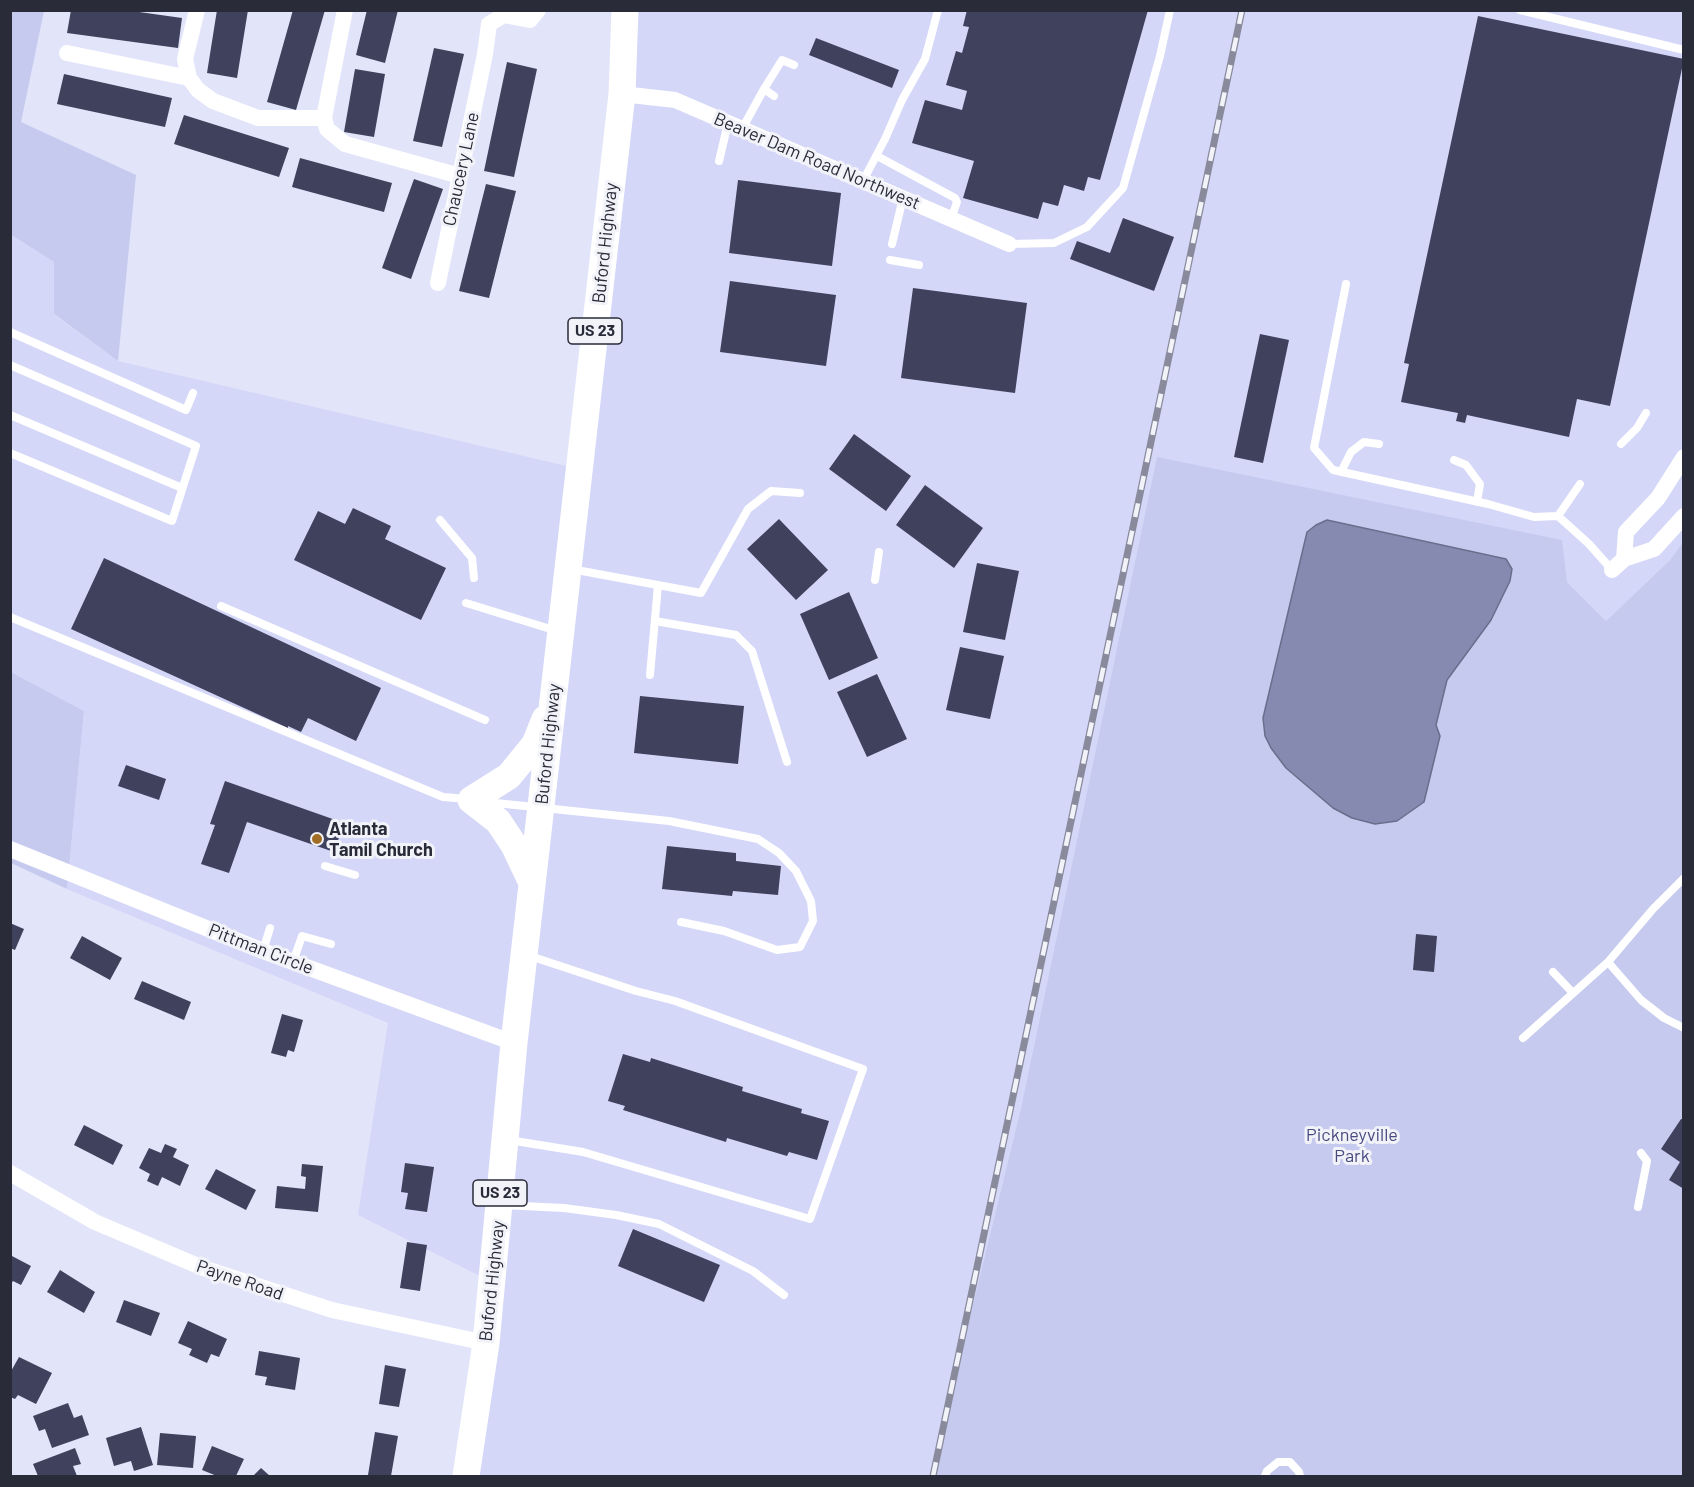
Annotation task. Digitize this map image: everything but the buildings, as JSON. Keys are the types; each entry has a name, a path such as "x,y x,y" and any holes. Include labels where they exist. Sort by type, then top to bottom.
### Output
{"main road":[{"name":"Buford Highway","path":"466,1476 486,1343 514,1043 622,94 625,10"},
{"path":"532,883 514,845 498,821 471,800 509,776 534,744 553,698"}],"street":[{"path":"197,10 185,59 189,78 198,90 213,101 258,118 324,118"},
{"path":"345,10 324,118 327,129 345,144 460,176"},
{"name":"Chaucery Lane","path":"438,283 485,54 489,24 504,15 530,20 538,10"},
{"path":"67,53 189,78"},
{"name":"Beaver Dam Road Northwest","path":"622,94 675,100 1009,244"},
{"path":"1618,564 1626,532 1658,498 1683,457"},
{"path":"1618,564 1654,549 1683,516"},
{"name":"Pittman Circle","path":"10,849 263,951 514,1043"},
{"name":"Payne Road","path":"10,1173 95,1222 203,1268 332,1310 486,1343"}],"lane":[{"path":"863,181 902,100 925,59 938,10"},
{"path":"1009,244 1054,243 1087,227 1123,188 1160,56 1170,10"},
{"path":"1520,10 1683,50"},
{"path":"719,161 735,126 764,89 782,60 794,65"},
{"path":"764,89 774,96"},
{"path":"876,156 955,198 957,202 951,219"},
{"path":"892,244 903,198"},
{"path":"890,260 919,265"},
{"path":"1346,284 1314,448 1333,470 1534,517 1558,516 1589,544 1618,564"},
{"path":"10,332 186,410 193,393"},
{"path":"10,365 196,446 172,521 10,453"},
{"path":"1621,444 1637,428 1646,413"},
{"path":"10,415 182,488"},
{"path":"1341,471 1351,452 1364,442 1379,444"},
{"path":"1454,459 1466,465 1480,484 1477,502"},
{"path":"1558,516 1580,484"},
{"path":"568,569 701,593 748,509 771,491 800,493"},
{"path":"440,520 472,558 474,578"},
{"path":"875,580 879,552"},
{"path":"650,675 658,585"},
{"path":"466,603 561,632"},
{"path":"221,606 485,720"},
{"path":"10,617 443,797 669,821 758,839 779,854 796,871 811,901 813,921 800,947 777,950 724,931 681,921"},
{"path":"655,621 736,635 752,651 787,762"},
{"path":"325,866 355,875"},
{"path":"1523,1038 1608,962 1683,878"},
{"path":"263,951 270,928"},
{"path":"293,962 302,936 331,944"},
{"path":"505,1139 583,1152 810,1219 862,1069 675,1001 636,991 524,954"},
{"path":"1608,962 1641,999 1664,1018 1683,1028"},
{"path":"1552,972 1573,993"},
{"path":"1638,1208 1647,1161 1641,1153"},
{"path":"499,1205 564,1208 616,1215 658,1224 753,1271 784,1295"},
{"path":"1265,1476 1267,1471 1278,1462 1290,1462 1300,1476"}],"shaded area":[{"path":"621,11 1683,11 1683,542 1670,560 1606,621 1567,582 1022,1104 931,1476 464,1476 488,1280 358,1215 388,1023 67,889 84,711 11,672 10,235 54,262 54,315 118,361 571,467"},
{"path":"1327,520 1506,559 1512,569 1510,581 1491,620 1447,680 1436,725 1440,736 1424,802 1397,821 1375,824 1352,818 1333,808 1286,768 1265,736 1263,718 1307,532"}],"green space":[{"path":"10,11 44,11 21,122 136,175 118,361 54,314 54,262 11,235"},
{"name":"Pickneyville Park","path":"1157,457 1562,540 1567,582 1606,621 1670,560 1683,542 1683,1476 931,1476 1022,1104"},
{"path":"11,672 84,711 67,889 11,863"}],"railway":[{"path":"933,1476 1242,10"}],"place":[{"name":"Atlanta Tamil Church","path":"317,839"}]}
